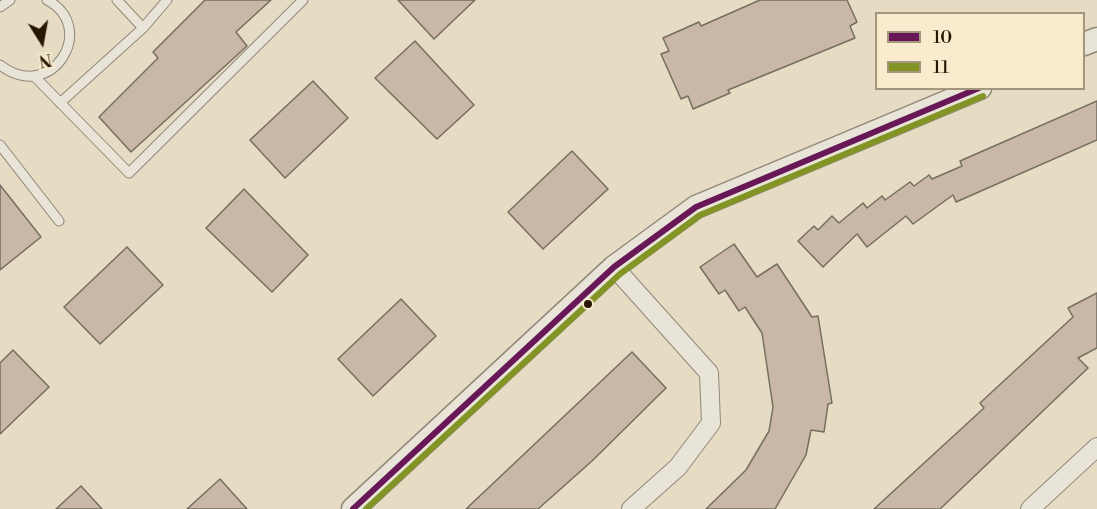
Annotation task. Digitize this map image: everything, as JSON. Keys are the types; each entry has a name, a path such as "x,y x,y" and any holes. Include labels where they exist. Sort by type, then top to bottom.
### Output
{"street":[{"path":"353,509 614,267 696,207 975,90"},
{"path":"614,267 709,373 711,423 678,466 631,509"},
{"path":"1030,509 1097,447"}],"lane":[{"path":"0,7 10,0"},
{"path":"0,65 21,76 35,77 59,64 70,39 68,26 63,13 47,0"},
{"path":"117,0 143,27"},
{"path":"60,103 143,27 167,0"},
{"path":"35,77 129,173 303,0"},
{"path":"0,145 59,221"}],"building":[{"path":"205,0 271,0 236,32 247,46 131,152 99,117 158,58 153,52"},
{"path":"398,0 475,0 434,39"},
{"path":"760,0 847,0 857,22 850,26 855,38 728,90 730,93 693,109 688,96 681,99 661,54 669,51 663,38 699,22 701,26"},
{"path":"415,41 474,105 437,139 375,78"},
{"path":"313,81 348,118 285,178 250,140"},
{"path":"1097,101 1097,140 956,202 953,195 913,224 906,216 867,247 857,234 823,267 798,241 814,226 818,230 832,216 839,223 863,203 867,208 882,196 885,200 910,182 914,186 929,175 932,179 962,166 960,161"},
{"path":"572,151 608,189 543,249 508,212"},
{"path":"0,185 41,237 0,270"},
{"path":"244,189 308,255 272,292 206,228"},
{"path":"734,244 757,277 777,264 812,317 818,316 832,403 828,404 824,432 811,430 806,455 775,509 706,509 746,470 769,431 773,407 762,333 745,307 739,311 725,290 719,294 700,267"},
{"path":"127,247 163,285 100,344 64,307"},
{"path":"1097,293 1097,348 1078,358 1088,368 940,509 874,509 984,408 980,403 1073,317 1068,308"},
{"path":"401,299 436,336 373,396 338,359"},
{"path":"13,350 49,387 0,434 0,363"},
{"path":"632,352 666,388 592,461 538,509 466,509"},
{"path":"220,479 247,509 187,509"},
{"path":"81,486 102,509 56,509"}],"transit line":[{"name":"10","path":"353,509 614,267 696,207 974,90"},
{"name":"11","path":"366,509 620,274 700,215 983,96"}]}
